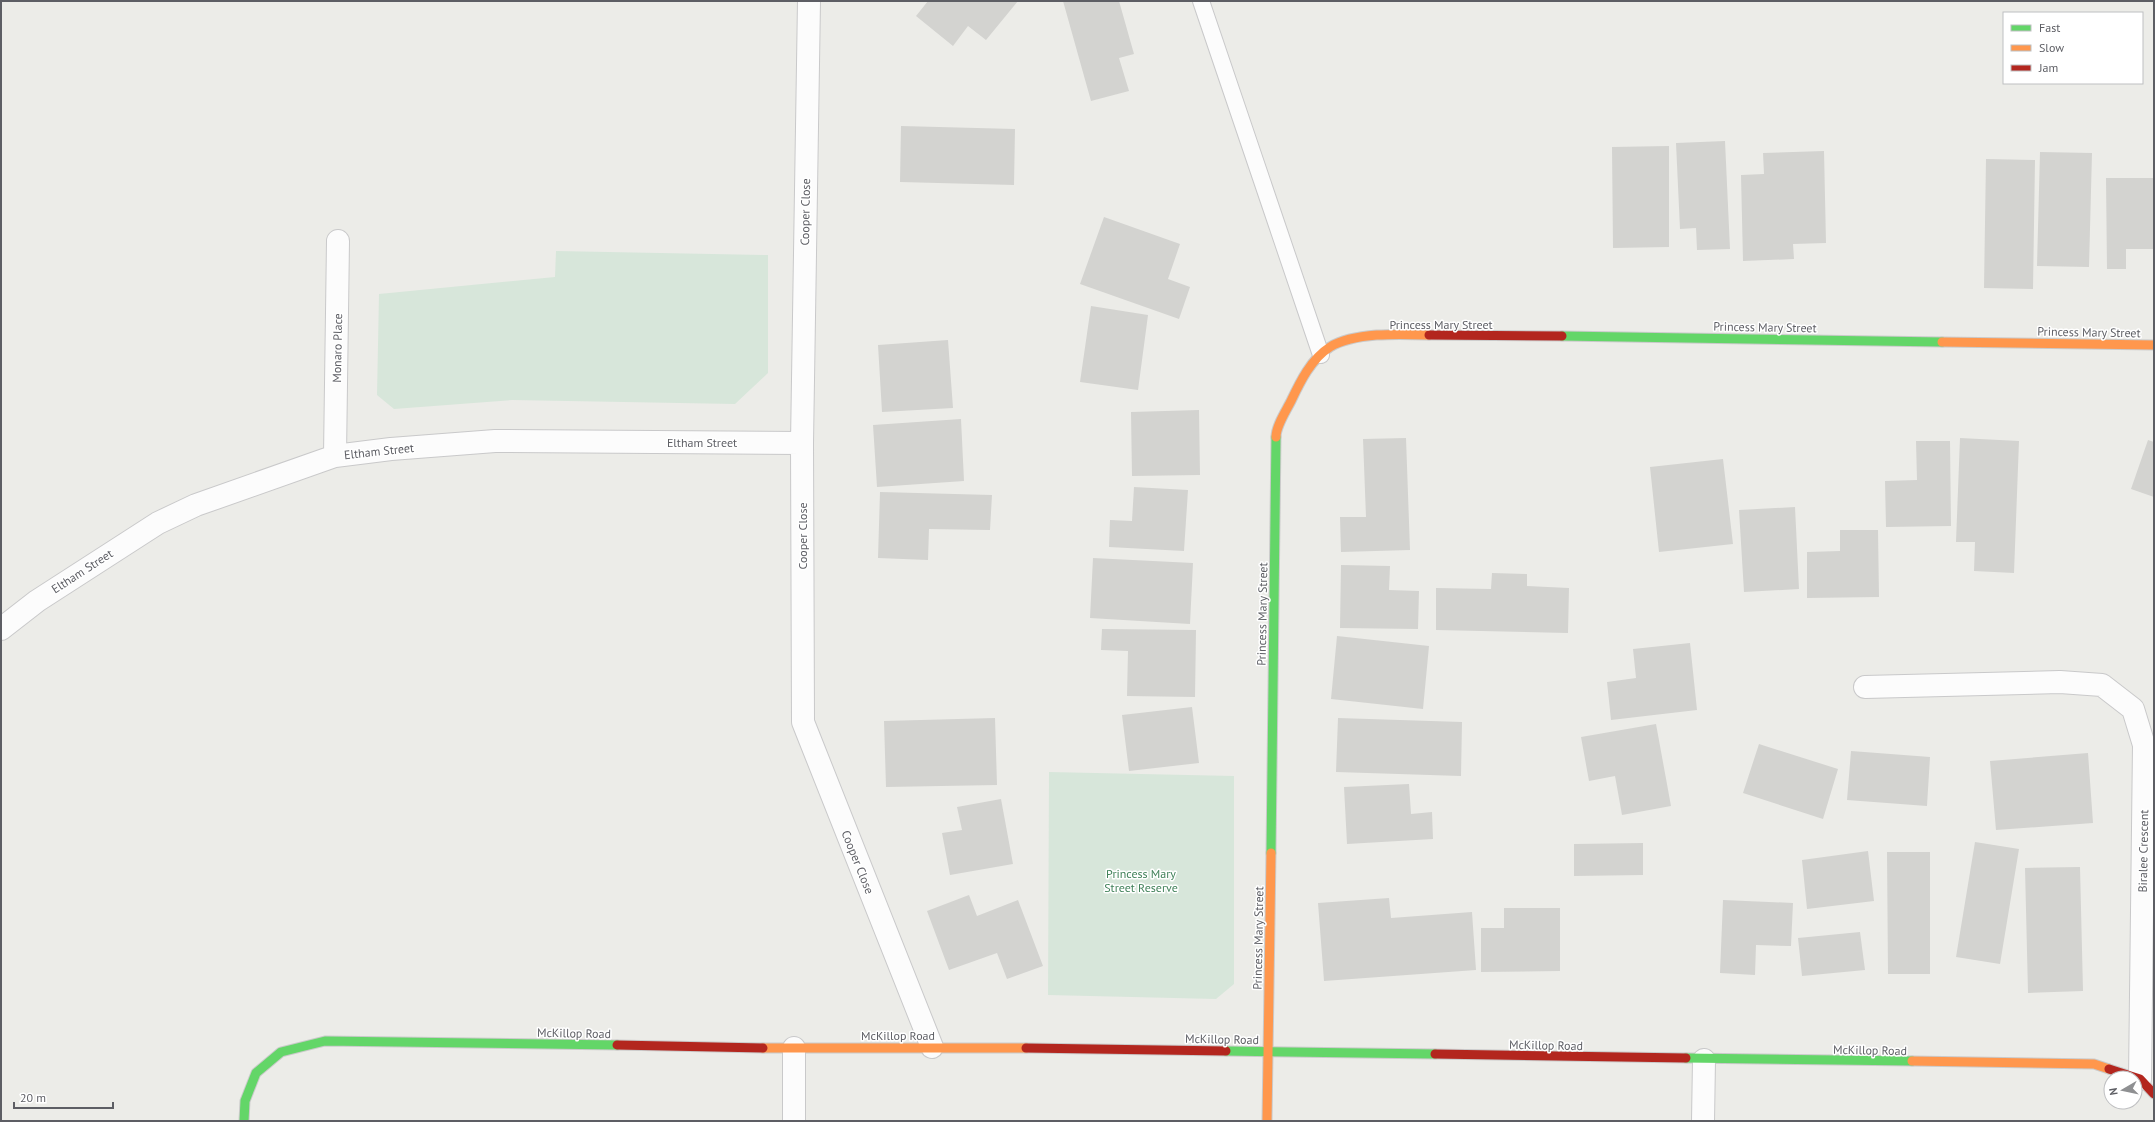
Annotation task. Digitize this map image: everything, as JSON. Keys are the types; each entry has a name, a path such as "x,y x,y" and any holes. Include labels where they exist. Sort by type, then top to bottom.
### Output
{"street":[{"name":"Cooper Close","path":"809,1 802,443 802,722 932,1047"},
{"name":"Monaro Place","path":"335,456 338,241"},
{"name":"Princess Mary Street","path":"1267,1121 1276,434 1305,373 1321,355 1341,342 1394,334 2154,344"},
{"name":"Eltham Street","path":"1,629 37,600 158,523 196,505 335,456 391,449 495,441 802,443"},
{"name":"Biralee Crescent","path":"1866,687 2060,682 2102,685 2133,708 2144,745 2147,1086"},
{"name":"McKillop Road","path":"244,1121 245,1101 256,1073 281,1052 325,1041 794,1048 932,1047 1704,1060 2094,1064 2147,1086"},
{"path":"794,1048 794,1121"},
{"path":"1703,1121 1704,1060"}],"lane":[{"path":"1201,1 1321,355"}],"green space":[{"path":"556,251 768,255 768,373 735,404 512,400 394,409 377,395 379,294 555,277"},
{"name":"Princess Mary Street Reserve","path":"1049,772 1234,776 1234,984 1216,999 1048,995"}],"building":[{"path":"928,1 1018,1 986,40 968,26 953,46 916,16"},
{"path":"1063,1 1119,1 1134,54 1119,58 1129,91 1091,101"},
{"path":"901,126 1015,129 1014,185 900,182"},
{"path":"1725,141 1730,249 1697,250 1696,228 1680,229 1676,143"},
{"path":"1669,146 1669,247 1613,248 1612,147"},
{"path":"1824,151 1826,243 1793,244 1794,259 1743,261 1741,175 1764,174 1763,153"},
{"path":"2040,152 2092,153 2089,267 2037,266"},
{"path":"1986,159 2035,160 2033,289 1984,288"},
{"path":"2106,178 2154,178 2154,249 2126,249 2126,269 2107,269"},
{"path":"1104,217 1180,244 1168,279 1190,287 1179,319 1080,284"},
{"path":"1091,306 1148,315 1138,390 1080,382"},
{"path":"948,340 953,408 882,412 878,345"},
{"path":"1199,410 1200,475 1132,476 1131,412"},
{"path":"961,419 964,481 877,487 873,425"},
{"path":"1406,438 1410,550 1341,552 1340,517 1366,517 1363,439"},
{"path":"1960,438 2019,441 2014,573 1974,571 1975,542 1956,542"},
{"path":"2148,440 2154,442 2154,497 2131,489"},
{"path":"1916,441 1950,441 1951,526 1886,527 1885,481 1917,480"},
{"path":"1723,459 1733,544 1659,552 1650,467"},
{"path":"1134,487 1188,490 1184,551 1109,547 1110,520 1132,521"},
{"path":"880,492 992,495 990,530 929,529 928,560 878,558"},
{"path":"1795,507 1799,589 1744,592 1739,510"},
{"path":"1840,530 1878,530 1879,597 1807,598 1807,552 1840,551"},
{"path":"1093,558 1193,563 1190,624 1090,618"},
{"path":"1341,565 1390,566 1389,590 1419,591 1418,629 1340,628"},
{"path":"1492,573 1527,574 1527,586 1569,588 1568,633 1436,630 1436,588 1491,589"},
{"path":"1102,629 1196,630 1195,697 1127,696 1128,651 1101,650"},
{"path":"1337,636 1429,646 1423,709 1331,699"},
{"path":"1690,643 1697,710 1611,720 1607,682 1636,678 1633,649"},
{"path":"1192,707 1199,763 1129,771 1122,715"},
{"path":"995,718 997,785 886,787 884,721"},
{"path":"1338,718 1462,722 1461,776 1336,772"},
{"path":"1656,724 1671,806 1622,815 1615,776 1589,781 1581,737"},
{"path":"1759,744 1838,769 1823,819 1743,793"},
{"path":"1851,751 1930,757 1927,806 1847,800"},
{"path":"2088,753 2093,823 1996,830 1990,761"},
{"path":"1409,784 1411,814 1432,812 1433,839 1347,844 1344,787"},
{"path":"1001,799 1013,864 950,875 942,833 962,830 957,807"},
{"path":"1975,842 2019,849 2000,964 1956,957"},
{"path":"1643,843 1643,875 1574,876 1574,844"},
{"path":"1868,851 1874,901 1807,909 1802,860"},
{"path":"1887,852 1930,852 1930,974 1888,974"},
{"path":"2080,867 2083,991 2028,993 2025,868"},
{"path":"969,895 977,916 1018,900 1043,966 1007,979 997,953 949,970 927,911"},
{"path":"1389,898 1391,918 1472,912 1476,970 1324,981 1318,903"},
{"path":"1723,900 1793,903 1791,946 1756,945 1755,975 1720,973"},
{"path":"1504,908 1560,908 1560,971 1481,972 1481,928 1504,928"},
{"path":"1860,932 1865,970 1802,976 1798,938"}],"traffic: fast":[{"path":"1562,336 1942,342"},
{"path":"1271,853 1276,437"},
{"path":"244,1121 245,1101 256,1073 281,1052 325,1041 617,1045"},
{"path":"1226,1051 1435,1054"},
{"path":"1686,1058 1912,1061"}],"traffic: slow":[{"path":"1276,437 1279,423 1302,379 1317,358 1330,347 1340,342 1365,336 1392,334 1429,335"},
{"path":"1942,342 2154,345"},
{"path":"1267,1121 1271,853"},
{"path":"763,1048 1026,1048"},
{"path":"1912,1061 2094,1064 2109,1069"}],"traffic: jam":[{"path":"1429,335 1562,336"},
{"path":"617,1045 763,1048"},
{"path":"1026,1048 1226,1051"},
{"path":"1435,1054 1686,1058"},
{"path":"2109,1069 2140,1079 2154,1094"}]}
